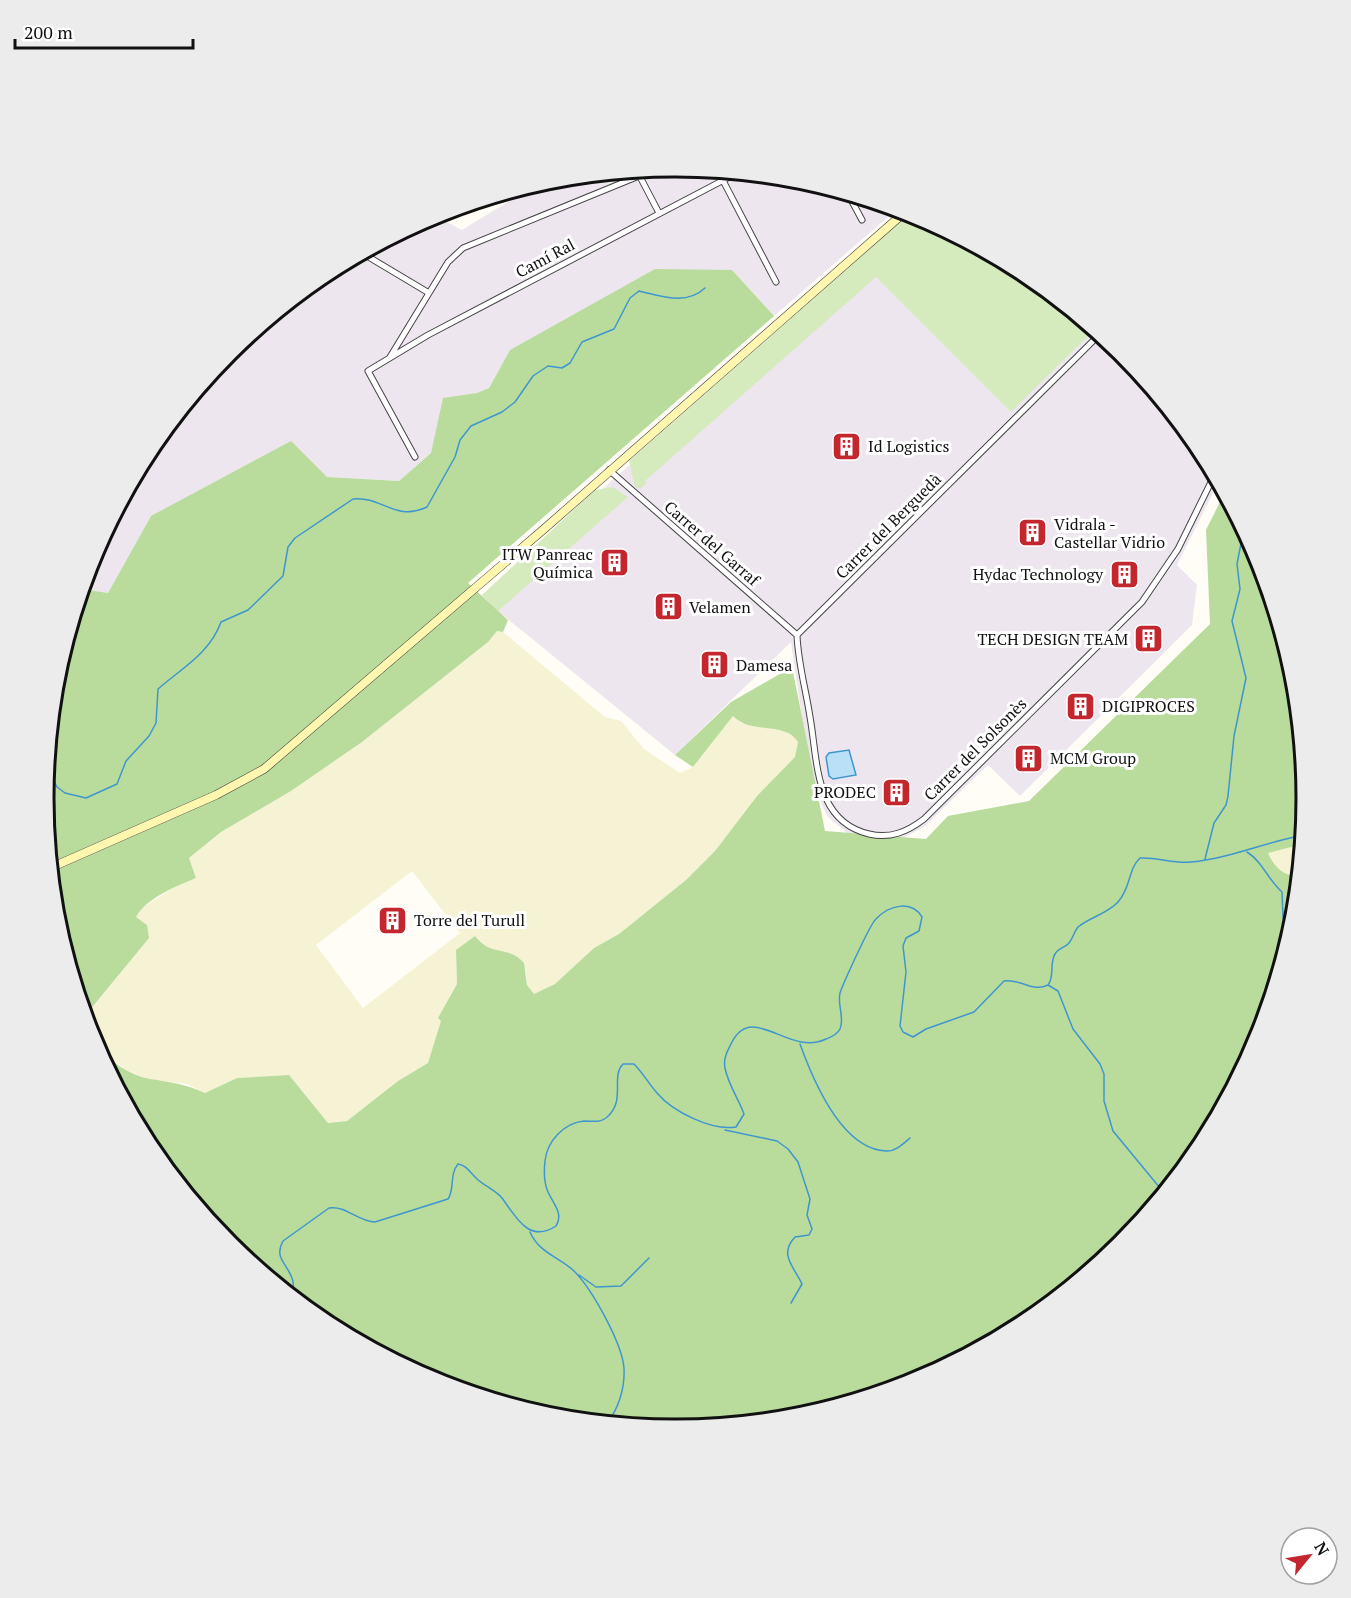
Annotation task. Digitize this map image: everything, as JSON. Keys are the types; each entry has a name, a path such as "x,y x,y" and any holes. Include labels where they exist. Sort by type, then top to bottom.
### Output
{"street":[{"path":"641,179 659,213"},
{"path":"389,358 448,262 464,248 621,180"},
{"name":"Camí Ral","path":"415,457 368,371 723,180"},
{"path":"723,180 776,282"},
{"path":"853,204 862,220"},
{"path":"57,865 216,795 264,769 897,219"},
{"path":"371,258 429,293"},
{"name":"Carrer del Berguedà","path":"797,636 1094,340"},
{"name":"Carrer del Garraf","path":"609,470 797,636"},
{"name":"Carrer del Solsonès","path":"797,636 819,783 829,806 848,825 865,833 887,836 906,831 924,819 1142,602 1178,549 1211,483"}],"shaded area":[{"path":"676,177 757,183 797,189 889,216 774,316 732,270 510,350 489,388 477,393 444,399 431,453 399,481 327,477 151,516 108,593 90,590 101,561 137,488 182,421 236,360 297,306 330,282 365,261 446,222 462,230 510,200 554,189 594,183"},
{"path":"906,222 950,242 1021,282 1085,332 1143,389 1169,421 1215,489 1177,565 1197,585 1192,625 1020,796 988,765 924,827 897,841 849,835 827,816 811,779 791,642 675,755 498,611 482,595"},
{"path":"497,631 503,632 605,717 621,721 644,749 680,773 693,767 733,716 741,723 792,733 798,742 795,757 757,796 715,851 686,880 619,934 594,948 555,984 534,994 527,985 526,972 519,958 513,954 483,947 456,950 457,984 428,1063 398,1081 347,1121 328,1123 289,1075 237,1078 205,1093 187,1084 148,1079 126,1070 111,1058 91,1009 123,970 147,931 147,925 136,917 140,909 173,888 196,878 189,858 221,832 291,791 362,742 488,642","holes":["412,871 460,933 363,1008 316,945"]},
{"path":"1295,846 1292,877 1273,865 1267,853"}],"green space":[{"path":"902,220 950,242 1021,282 1089,335 1011,412 876,277 645,481 647,483 640,489 635,487 629,461"},
{"path":"655,269 732,270 774,316 468,583 508,620 503,632 497,631 488,642 362,742 291,791 221,832 189,858 196,878 154,898 141,910 136,917 147,925 149,938 91,1009 75,960 59,880 54,799 59,718 75,638 90,590 108,593 151,516 291,441 327,477 399,481 431,453 443,398 477,393 489,388 510,350"},
{"path":"613,487 628,497 498,611 482,595 595,490"},
{"path":"1221,501 1250,561 1264,599 1276,638 1292,718 1296,758 1296,840 1295,846 1268,853 1280,870 1292,876 1276,960 1264,999 1250,1037 1214,1110 1169,1177 1143,1209 1085,1266 1054,1292 1021,1316 950,1356 875,1388 836,1399 797,1409 716,1419 635,1419 594,1415 554,1409 476,1388 401,1356 365,1337 330,1316 266,1266 208,1209 182,1177 137,1110 118,1074 111,1060 142,1077 185,1085 205,1093 237,1078 289,1075 328,1123 347,1121 398,1081 428,1063 441,1021 438,1018 457,984 456,950 475,936 487,947 518,957 524,963 527,985 534,994 555,984 594,948 619,934 686,880 715,851 757,796 795,757 798,742 785,732 749,725 733,716 693,767 675,755 731,702 792,667 825,831 926,839 948,816 1029,801 1210,624 1206,530"}],"water":[{"path":"849,750 856,775 833,779 829,776 826,757 829,753"}],"waterway":[{"path":"54,782 65,793 86,798 117,784 126,761 149,736 156,723 158,689 203,651 221,622 248,610 283,576 288,547 295,538 353,499 372,501 406,512 427,507 455,457 460,440 471,426 502,412 515,402 533,376 548,366 562,368 570,363 582,342 614,329 630,298 639,291 673,298 690,297 705,288"},
{"path":"1205,859 1214,823 1226,805 1234,736 1246,678 1232,621 1240,589 1237,564 1241,542"},
{"path":"294,1289 293,1280 280,1256 283,1241 329,1208 341,1209 375,1222 448,1199 458,1164 466,1167 479,1181 499,1195 524,1226 538,1232 547,1231 556,1226 559,1217 546,1185 546,1154 553,1140 563,1129 577,1122 601,1121 612,1111 616,1104 619,1069 623,1064 634,1064 654,1090 683,1113 716,1126 736,1127 744,1114 728,1080 725,1068 725,1057 732,1042 741,1031 750,1027 812,1043 836,1034 841,1025 839,998 842,987 873,923 881,914 893,908 906,906 917,911 922,917 919,931 906,938 903,946 906,972 900,1026 903,1032 913,1037 926,1029 974,1012 1004,981 1015,981 1037,987 1048,985 1056,952 1069,943 1078,927 1109,910 1118,902 1140,858 1185,862 1206,860 1296,837"},
{"path":"1247,852 1253,856 1282,892 1285,922"},
{"path":"1048,985 1058,991 1073,1029 1100,1064 1104,1074 1104,1101 1113,1131 1160,1188"},
{"path":"800,1044 821,1093 842,1126 855,1138 870,1147 886,1151 899,1147 910,1138"},
{"path":"725,1130 777,1141 788,1149 798,1162 810,1199 807,1215 812,1229 809,1235 795,1237 788,1250 790,1261 802,1284 791,1303"},
{"path":"530,1232 539,1245 568,1266 581,1279 612,1331 624,1368 622,1390 611,1417"},
{"path":"579,1275 596,1287 621,1286 649,1258"}],"place":[{"name":"Id Logistics","path":"847,446"},
{"name":"Vidrala - Castellar Vidrio","path":"1033,533"},
{"name":"ITW Panreac Química","path":"614,563"},
{"name":"Hydac Technology","path":"1124,574"},
{"name":"Velamen","path":"668,607"},
{"name":"TECH DESIGN TEAM","path":"1149,639"},
{"name":"Damesa","path":"715,665"},
{"name":"DIGIPROCES","path":"1081,706"},
{"name":"MCM Group","path":"1029,758"},
{"name":"PRODEC","path":"897,792"},
{"name":"Torre del Turull","path":"393,920"}]}
